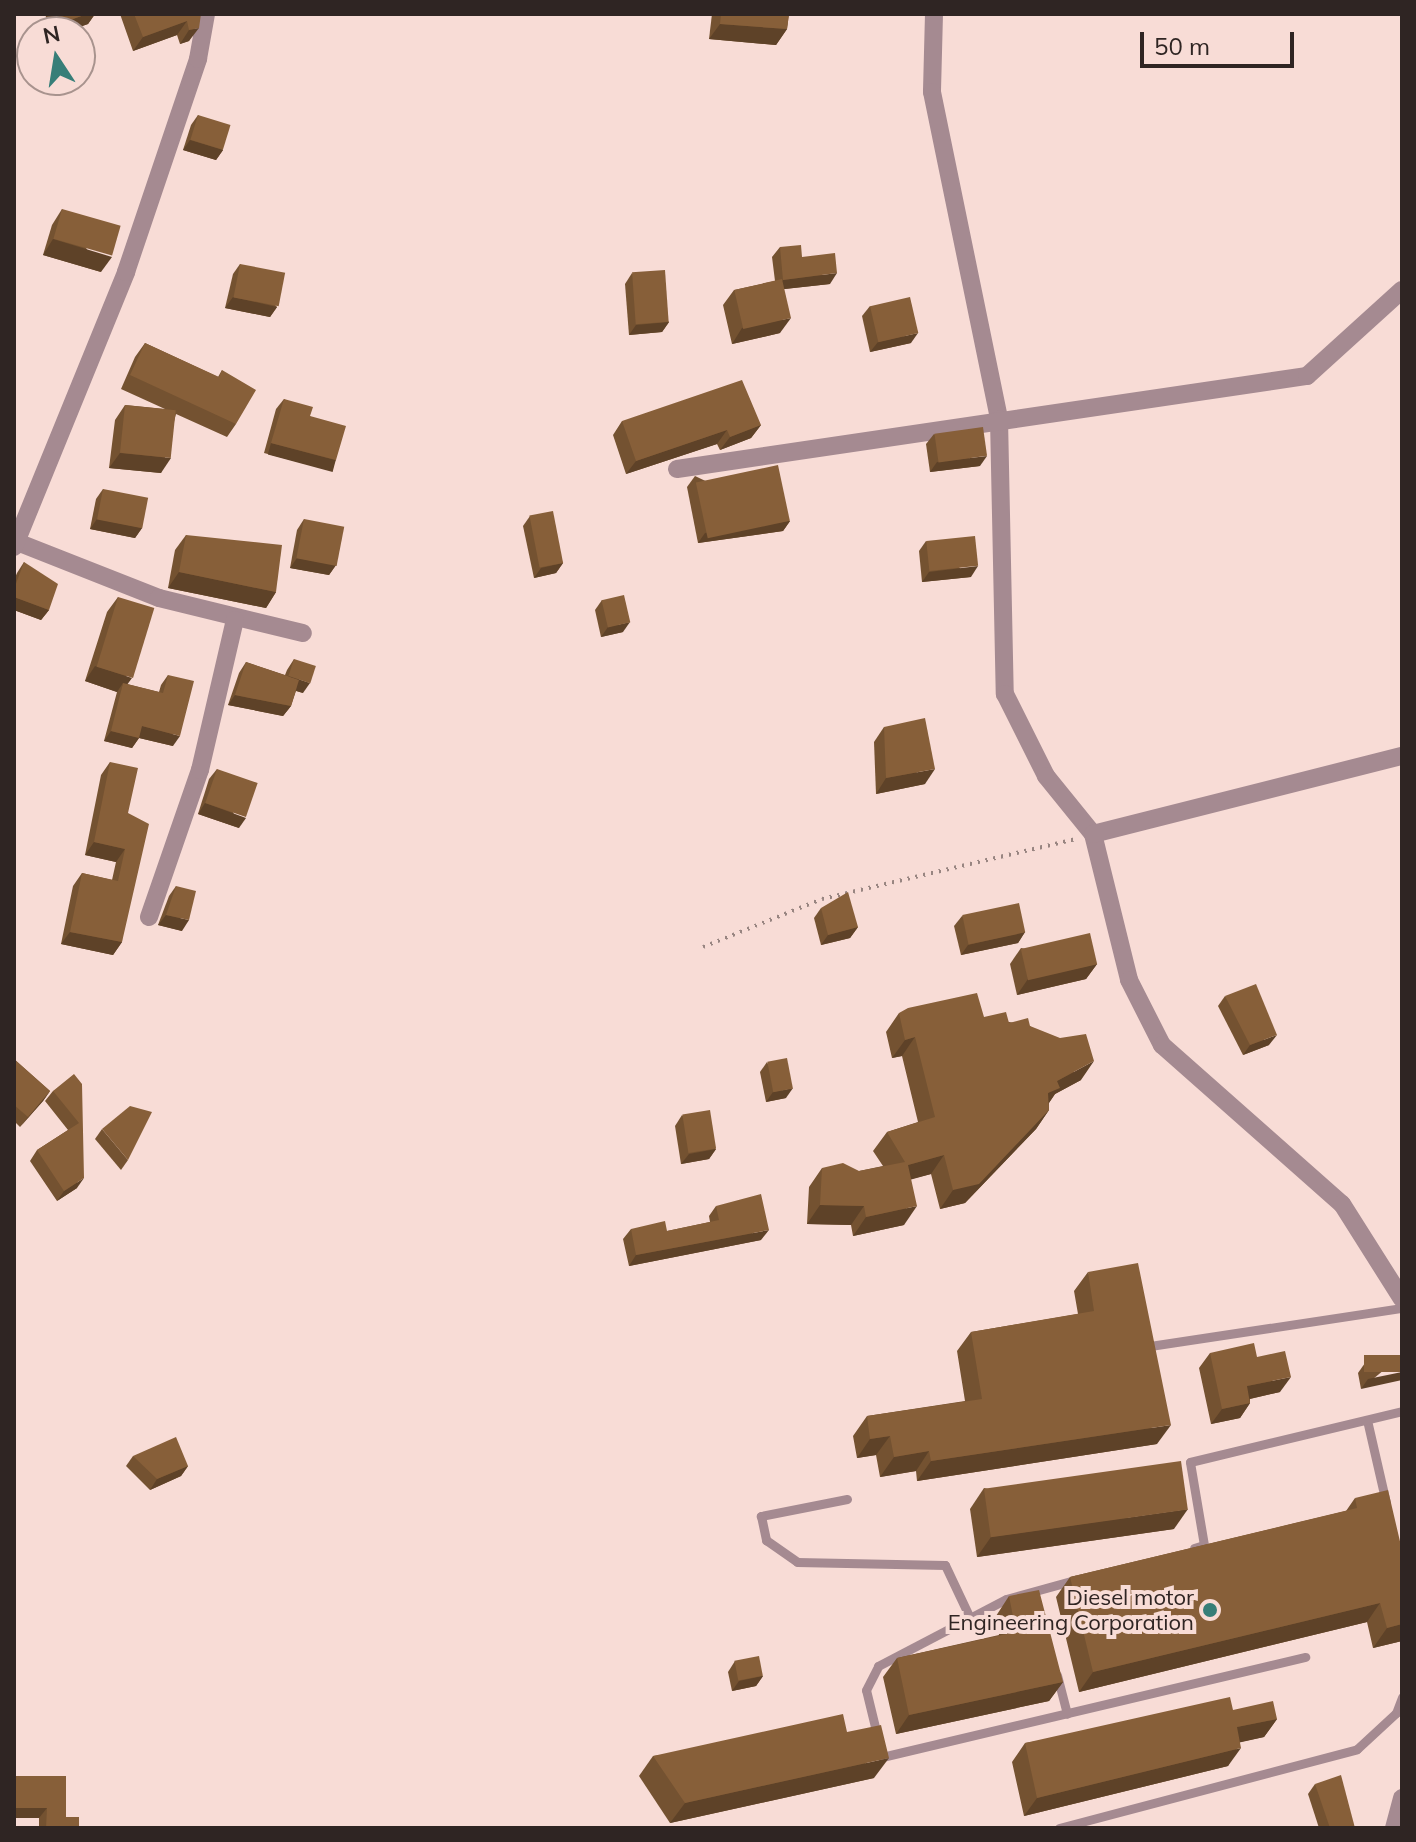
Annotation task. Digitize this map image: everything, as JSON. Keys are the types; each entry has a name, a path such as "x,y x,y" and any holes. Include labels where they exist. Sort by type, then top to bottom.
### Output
{"street":[{"path":"206,14 198,59 126,272 16,545 235,620 303,633"},
{"path":"934,14 932,92 999,419 1005,694 1046,776 1093,834 1129,980 1162,1045 1342,1204 1402,1299"},
{"path":"677,469 999,419 1307,376 1402,290"},
{"path":"149,917 200,770 235,620"},
{"path":"1093,834 1402,756"},
{"path":"1394,1828 1402,1798"}],"lane":[{"path":"1150,1346 1402,1308"},
{"path":"1174,1553 1204,1545 1190,1462 1402,1411"},
{"path":"1367,1420 1388,1510"},
{"path":"847,1499 761,1516 766,1540 797,1562 945,1565 970,1618"},
{"path":"1082,1578 1036,1590 970,1618 878,1666 866,1690 883,1759 1305,1657"},
{"path":"1036,1590 1040,1606"},
{"path":"1056,1668 1067,1714"},
{"path":"1059,1828 1357,1749 1396,1713 1402,1697"}],"path":[{"path":"703,947 822,899 1093,834"}],"building":[{"path":"59,14 87,14 81,16"},
{"path":"134,14 201,14 199,28 189,30 187,21 143,37"},
{"path":"721,14 789,14 787,29 720,24"},
{"path":"198,115 231,125 223,150 190,140"},
{"path":"62,209 121,226 112,256 53,239"},
{"path":"801,245 802,257 835,253 837,273 783,280 780,247"},
{"path":"240,264 285,273 279,306 234,297"},
{"path":"665,270 669,322 636,324 632,272"},
{"path":"782,279 791,318 743,329 734,290"},
{"path":"910,297 918,333 878,342 870,306"},
{"path":"145,343 219,377 222,370 256,390 236,424 130,375"},
{"path":"742,380 761,425 730,437 727,430 636,461 622,421"},
{"path":"284,399 313,407 310,416 346,426 336,460 271,443"},
{"path":"125,405 176,410 171,458 120,453"},
{"path":"983,427 987,456 939,463 934,434"},
{"path":"778,465 790,521 708,538 696,482"},
{"path":"103,489 148,498 142,528 97,519"},
{"path":"553,511 563,563 540,568 529,516"},
{"path":"304,519 344,527 337,566 296,558"},
{"path":"186,535 282,545 276,592 179,572"},
{"path":"975,536 978,566 929,571 926,541"},
{"path":"24,562 58,584 49,610 14,597"},
{"path":"624,595 630,622 608,627 602,600"},
{"path":"118,597 154,608 133,678 97,667"},
{"path":"294,659 316,666 310,683 288,676"},
{"path":"246,662 299,680 291,706 235,695"},
{"path":"168,675 194,681 180,736 142,726 139,738 111,731 123,683 163,693"},
{"path":"925,718 935,769 886,778 884,727"},
{"path":"110,762 138,768 128,813 149,824 122,942 70,932 82,873 118,881 125,849 94,842"},
{"path":"217,769 258,783 246,817 205,803"},
{"path":"176,886 196,891 189,920 166,915"},
{"path":"848,892 858,927 828,935 821,908"},
{"path":"1019,903 1025,932 969,944 962,915"},
{"path":"1090,933 1097,964 1028,980 1021,949"},
{"path":"1256,984 1277,1035 1250,1045 1225,996"},
{"path":"977,993 984,1017 1006,1012 1009,1023 1028,1018 1030,1026 1060,1038 1086,1034 1094,1061 1057,1081 1060,1088 1048,1093 1049,1110 979,1184 953,1190 944,1155 908,1165 917,1206 866,1217 864,1206 820,1205 822,1168 843,1163 859,1171 905,1162 887,1132 935,1117 915,1037 905,1040 899,1013 908,1008"},
{"path":"787,1058 793,1088 773,1092 767,1062"},
{"path":"14,1059 50,1091 28,1117 14,1105"},
{"path":"74,1074 82,1084 84,1178 64,1191 37,1150 79,1123 53,1091"},
{"path":"130,1106 152,1112 128,1160 102,1129"},
{"path":"710,1110 716,1149 688,1153 682,1114"},
{"path":"761,1194 769,1230 636,1255 631,1229 665,1221 667,1231 719,1220 716,1206"},
{"path":"1138,1263 1171,1425 931,1461 929,1451 894,1457 890,1436 870,1439 867,1416 982,1399 971,1332 1094,1311 1088,1272"},
{"path":"1254,1343 1257,1357 1285,1351 1291,1377 1247,1386 1250,1403 1222,1409 1210,1353"},
{"path":"1364,1355 1402,1355 1402,1372 1364,1372"},
{"path":"176,1437 188,1466 157,1479 133,1456"},
{"path":"1181,1461 1188,1510 991,1537 984,1489"},
{"name":"Diesel motor Engineering Corporation","path":"1388,1490 1402,1550 1402,1624 1387,1628 1380,1603 1093,1672 1070,1577 1357,1508 1355,1498"},
{"path":"1039,1590 1063,1682 909,1715 897,1658 1016,1632 1009,1596"},
{"path":"759,1656 763,1676 738,1680 734,1661"},
{"path":"1230,1697 1233,1710 1273,1701 1277,1719 1237,1727 1241,1748 1037,1798 1025,1743"},
{"path":"843,1714 847,1732 881,1725 889,1758 685,1803 653,1756"},
{"path":"1341,1775 1355,1828 1330,1828 1315,1784"},
{"path":"16,1776 66,1776 66,1817 79,1817 79,1828 46,1828 47,1808 16,1808"}],"place":[{"name":"Diesel motor Engineering Corporation","path":"1210,1610"}]}
